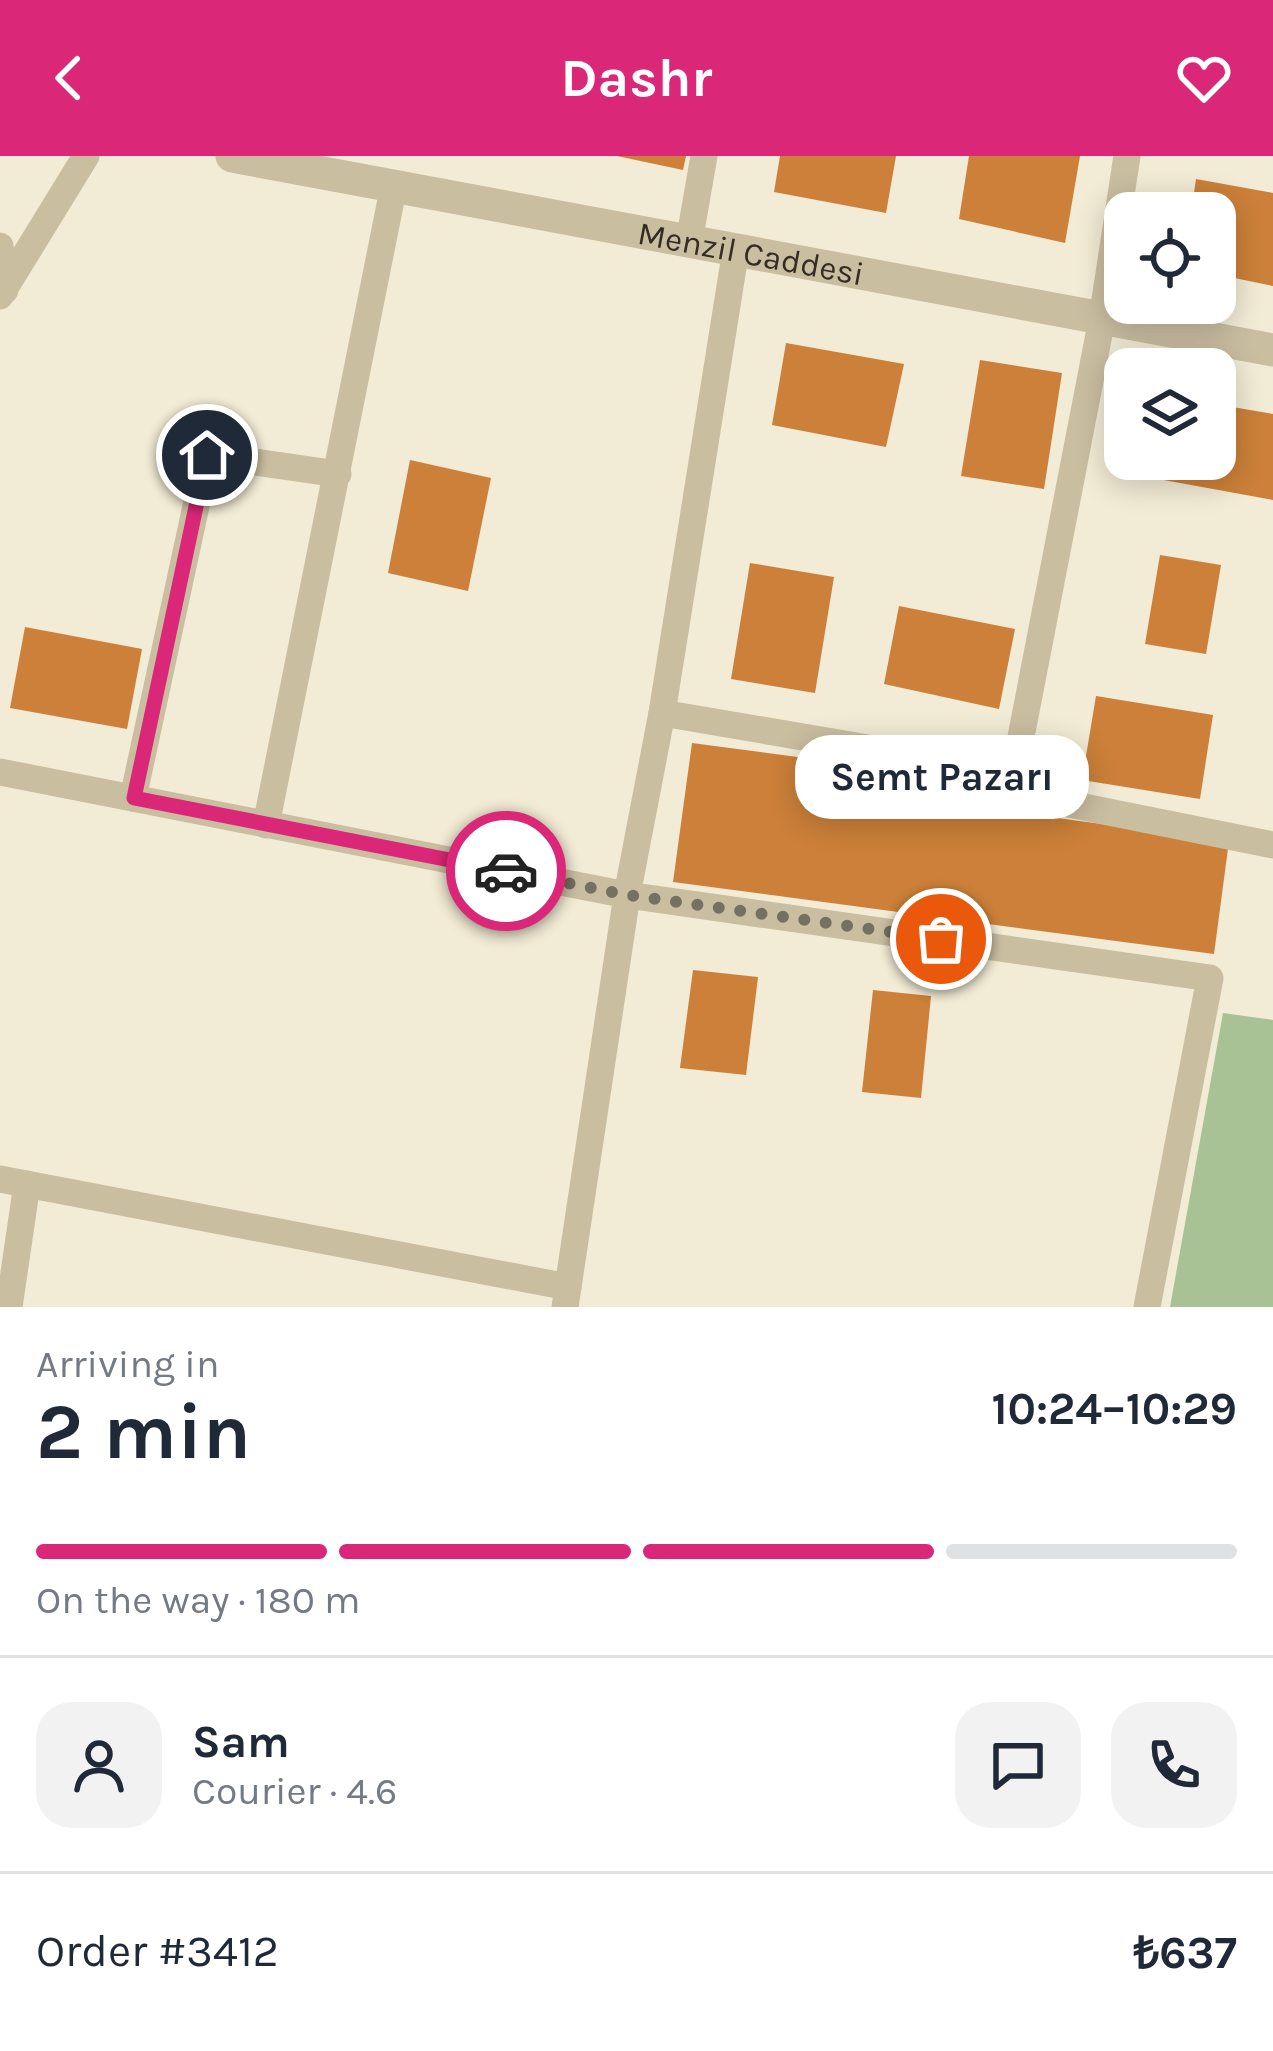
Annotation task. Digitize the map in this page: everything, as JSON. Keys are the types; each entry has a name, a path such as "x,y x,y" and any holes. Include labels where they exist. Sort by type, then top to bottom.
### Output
{"street":[{"path":"3,293 86,156"},
{"name":"Menzil Caddesi","path":"232,156 1273,350"},
{"path":"689,242 704,156"},
{"path":"1013,772 1102,319 1127,156"},
{"path":"266,825 394,185"},
{"path":"0,246 3,293"},
{"path":"10,1307 14,1181 567,1297 627,895 662,713 736,249"},
{"path":"134,798 207,455 338,474"},
{"path":"662,713 1013,772 1044,799 1273,845"},
{"path":"0,772 627,895 1210,978 1147,1307"}],"green space":[{"path":"1223,1013 1273,1020 1273,1307 1170,1307"}],"building":[{"path":"617,156 686,156 683,170"},
{"path":"780,156 896,156 886,213 774,192"},
{"path":"969,156 1080,156 1065,243 959,219"},
{"path":"1196,179 1273,193 1273,286 1236,278 1236,192 1194,192"},
{"path":"786,343 904,364 886,447 772,425"},
{"path":"980,360 1062,373 1044,489 961,476"},
{"path":"1236,408 1273,414 1273,500 1163,480 1236,480"},
{"path":"410,460 491,478 468,591 388,573"},
{"path":"1160,555 1221,565 1206,654 1145,644"},
{"path":"750,563 834,577 815,693 731,679"},
{"path":"899,606 1015,629 999,709 884,684"},
{"path":"25,627 142,649 127,729 10,708"},
{"path":"1096,696 1213,715 1200,799 1082,780"},
{"path":"692,743 992,783 989,809 1229,841 1214,954 673,882"},
{"path":"693,970 758,977 746,1075 680,1068"},
{"path":"873,990 931,996 921,1098 862,1092"}],"way so far":[{"path":"506,871 627,895 941,939"}],"place":[{"name":"Semt Pazarı","path":"941,939"}],"route":[{"path":"207,455 134,798 506,871"}]}
